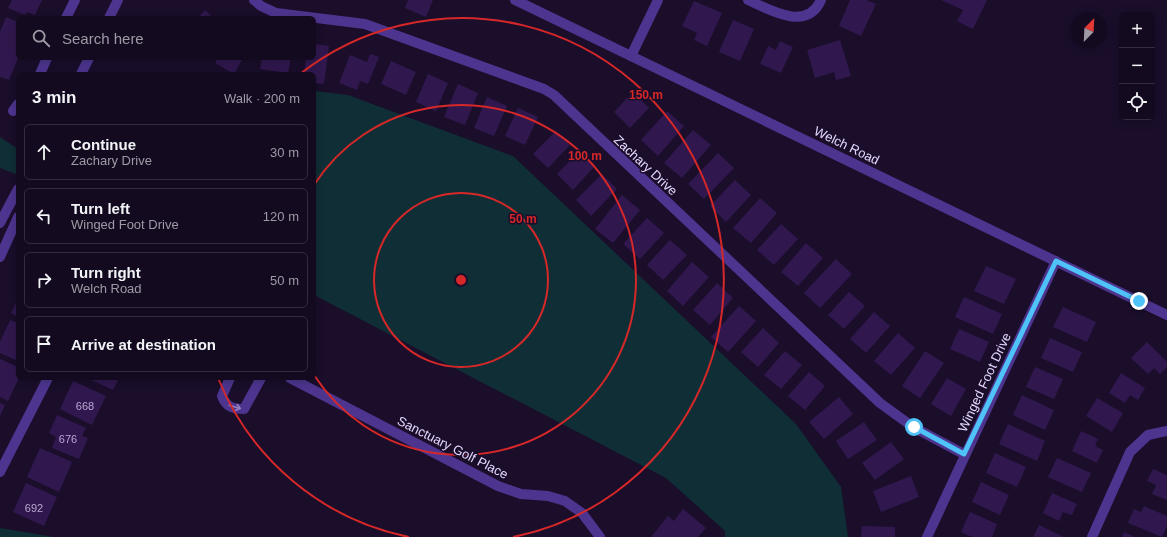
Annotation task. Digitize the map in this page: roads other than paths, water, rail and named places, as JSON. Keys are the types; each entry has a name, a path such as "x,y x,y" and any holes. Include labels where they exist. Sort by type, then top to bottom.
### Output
{"street":[{"path":"67,16 75,0"},
{"path":"110,16 118,0"},
{"name":"Zachary Drive","path":"254,0 261,6 276,13 300,16"},
{"name":"Welch Road","path":"515,0 1167,315"},
{"path":"631,56 658,0"},
{"path":"748,0 779,14 796,18 808,15 819,5 821,0"},
{"name":"Zachary Drive","path":"316,18 365,24 544,89 554,96 880,403 914,427 964,454"},
{"path":"41,72 46,60"},
{"path":"82,72 88,60"},
{"path":"0,223 16,193"},
{"path":"0,257 16,221"},
{"name":"Winged Foot Drive","path":"927,537 964,454 1056,261"},
{"path":"0,472 47,380"},
{"path":"229,380 222,396 225,404 235,409 244,409 260,380"},
{"name":"Sanctuary Golf Place","path":"294,380 498,486 521,494 548,496 565,501 582,513 600,537"},
{"path":"1092,537 1130,452 1148,435 1167,431"}]}
